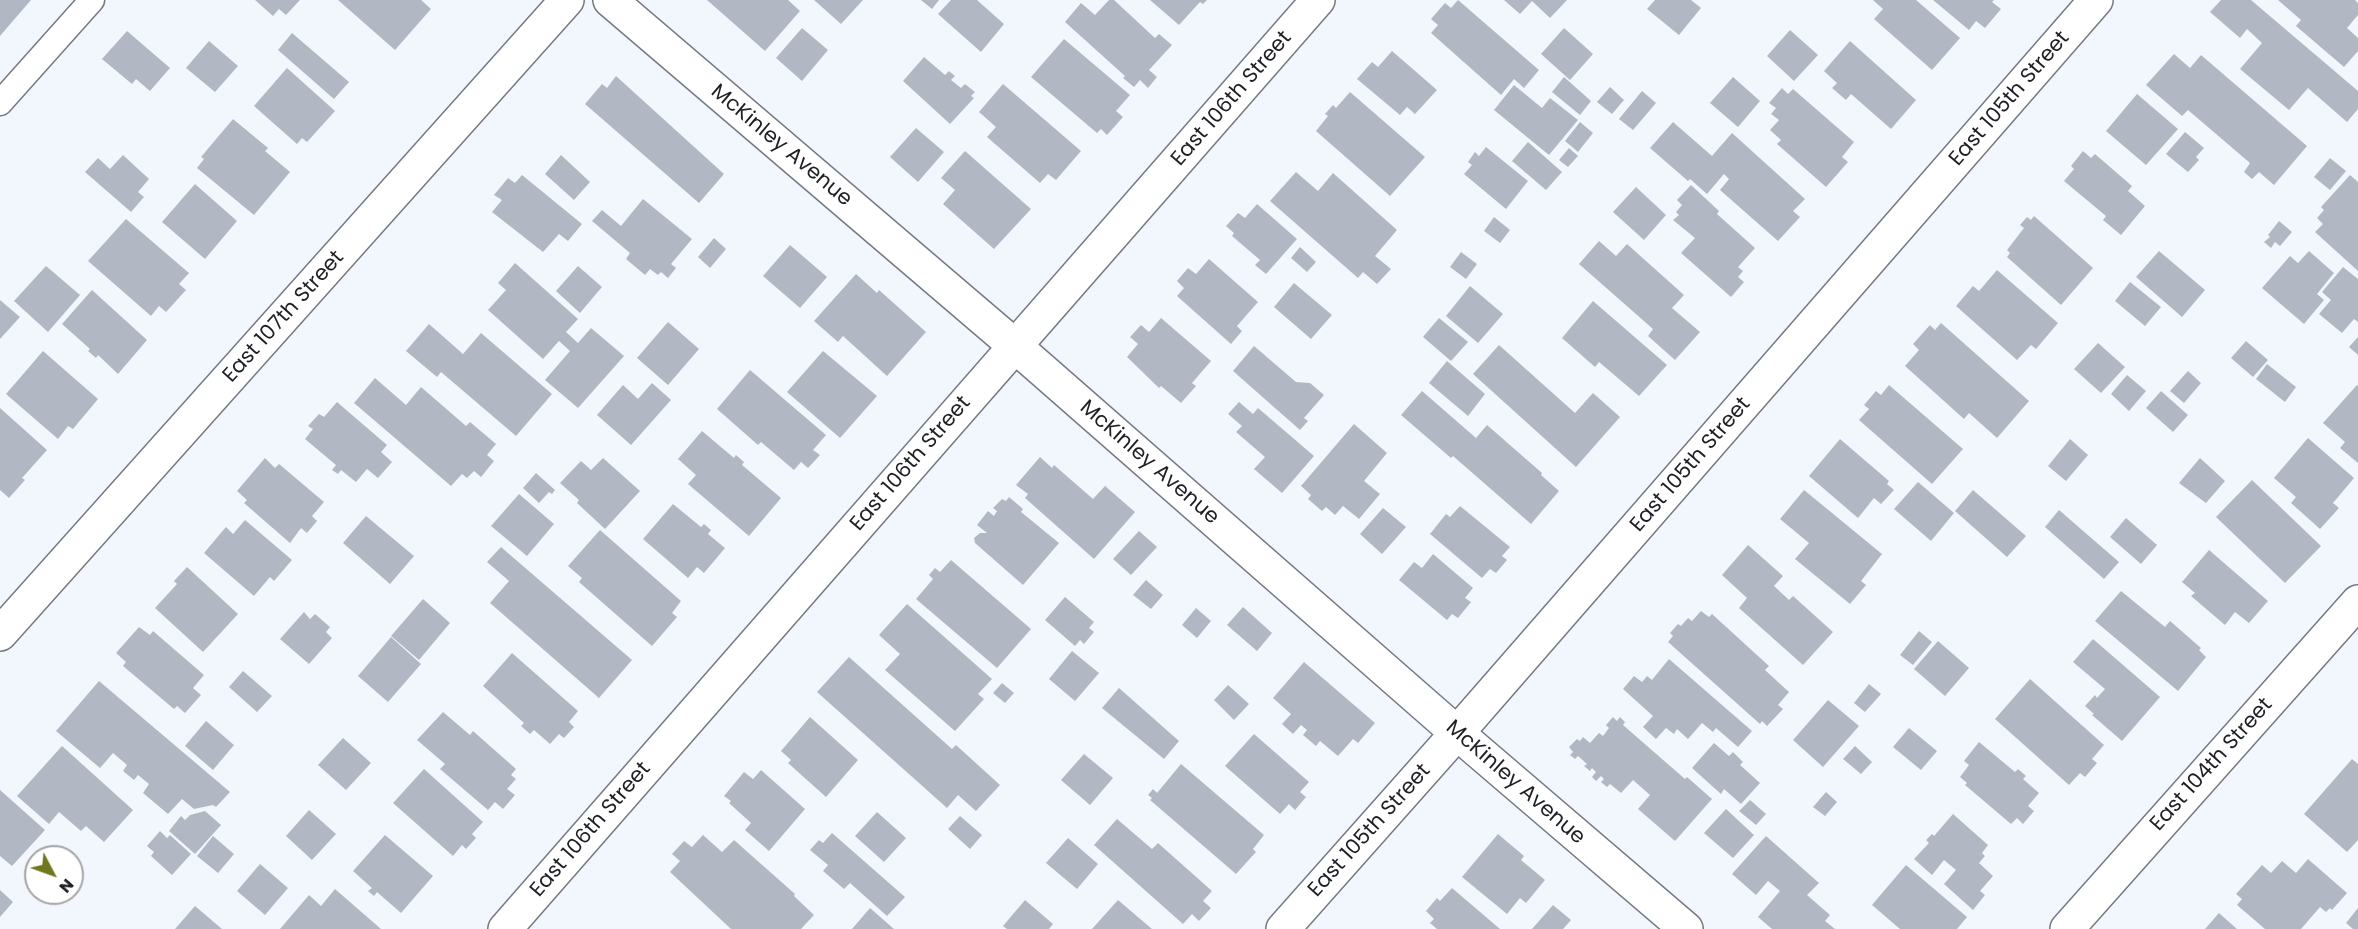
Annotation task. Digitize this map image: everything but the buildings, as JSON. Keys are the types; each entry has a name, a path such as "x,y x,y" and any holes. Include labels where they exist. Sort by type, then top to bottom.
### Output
{"street":[{"name":"East 107th Street","path":"0,634 567,0"},
{"name":"McKinley Avenue","path":"610,0 1015,346 1457,733 1686,929"},
{"name":"East 106th Street","path":"505,929 1318,0"},
{"name":"East 105th Street","path":"1283,929 1457,733 2096,0"},
{"name":"East 104th Street","path":"2067,929 2358,602"}],"lane":[{"path":"0,103 92,0"}]}
